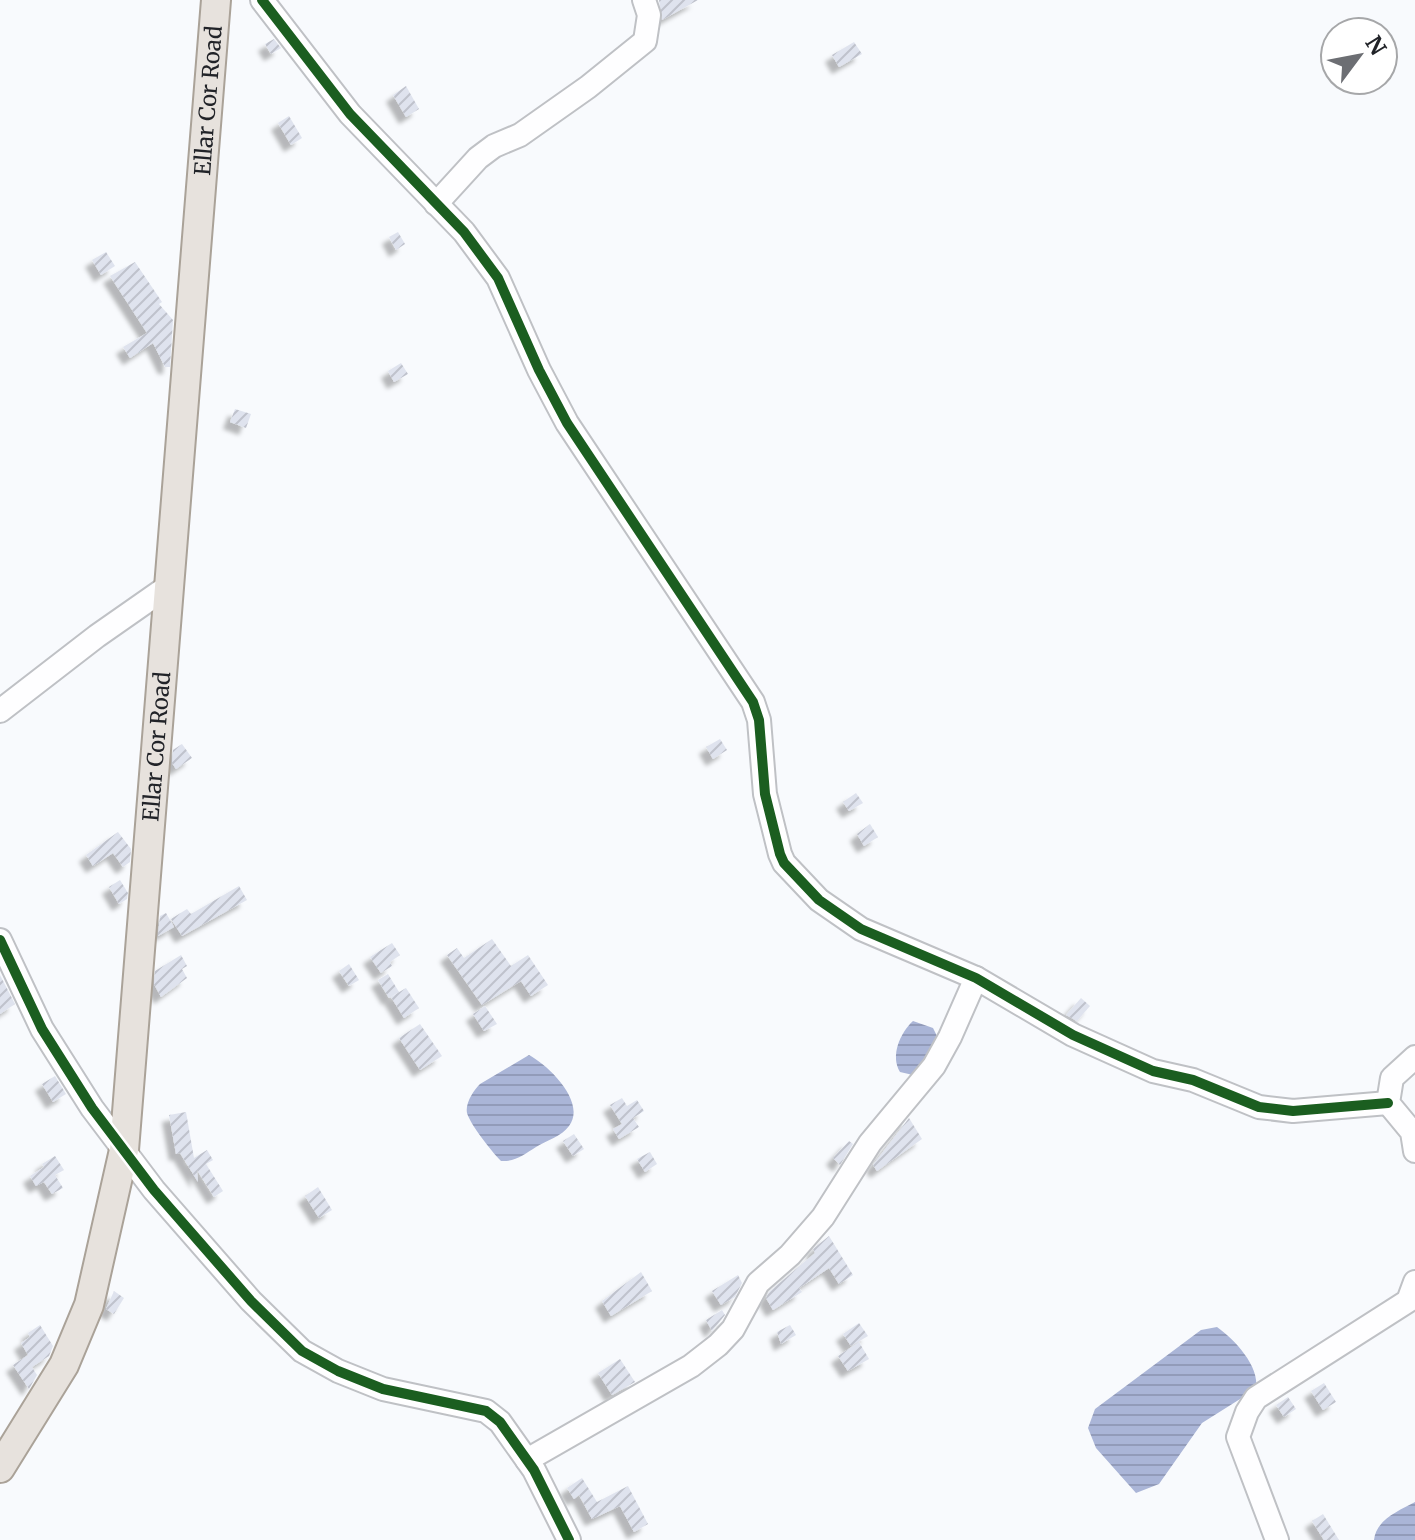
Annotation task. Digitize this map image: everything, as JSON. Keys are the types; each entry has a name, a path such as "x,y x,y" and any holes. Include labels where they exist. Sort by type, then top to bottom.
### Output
{"main road":[{"name":"Ellar Cor Road","path":"0,1468 64,1365 89,1305 124,1150 216,0"}],"street":[{"path":"262,0 350,114 464,232 498,278 539,370 567,423 753,702 759,720 765,794 776,843 784,863 819,900 861,929 976,978 1073,1035 1153,1071 1193,1080 1259,1107 1293,1111 1388,1103"},
{"path":"436,204 478,158 494,146 520,135 588,87 645,41 649,15 644,0"},
{"path":"0,711 97,636 170,585"},
{"path":"0,940 42,1029 92,1108 154,1190 251,1301 302,1351 338,1371 383,1389 486,1411 500,1422 527,1460 569,1540"},
{"path":"527,1460 691,1366 733,1329 758,1283 790,1255 823,1217 870,1143 934,1066 976,978"},
{"path":"1415,1057 1392,1078 1388,1103 1412,1132 1415,1151"},
{"path":"1277,1540 1238,1437 1247,1412 1256,1398 1408,1301 1415,1282"}],"water":[{"path":"913,1021 933,1028 938,1038 921,1069 913,1075 900,1072 896,1052 904,1032"},
{"path":"529,1055 563,1085 573,1106 573,1116 566,1130 558,1135 520,1157 501,1161 472,1124 467,1105 480,1084"},
{"path":"1217,1327 1250,1362 1256,1389 1202,1423 1159,1484 1136,1493 1096,1448 1088,1428 1095,1409 1201,1330"},
{"path":"1415,1502 1415,1540 1374,1540 1383,1522"}],"building":[{"path":"659,0 698,0 662,20"},
{"path":"274,39 281,48 271,54 265,44"},
{"path":"854,42 862,54 839,67 832,55"},
{"path":"406,86 419,109 406,117 393,95"},
{"path":"289,116 302,138 291,145 278,123"},
{"path":"398,232 405,244 396,250 389,237"},
{"path":"106,252 115,266 101,275 92,260"},
{"path":"135,262 162,302 159,304 173,320 170,367 165,367 153,343 130,358 123,347 147,333 110,276"},
{"path":"401,363 408,374 394,382 388,371"},
{"path":"235,409 251,414 246,428 230,422"},
{"path":"720,739 727,750 713,759 706,747"},
{"path":"182,744 192,758 176,769 172,763 173,750"},
{"path":"856,793 863,803 849,811 843,802"},
{"path":"870,824 878,837 864,846 857,834"},
{"path":"118,832 131,849 130,862 123,867 113,853 93,866 86,855"},
{"path":"120,880 128,893 127,899 119,904 109,887"},
{"path":"239,886 247,900 182,936 171,919 187,909 191,914"},
{"path":"166,913 174,927 158,936 160,916"},
{"path":"492,939 511,966 528,955 548,985 531,996 521,981 482,1005 447,955 457,948 464,958"},
{"path":"392,943 400,955 390,962 392,966 381,973 370,957"},
{"path":"181,955 187,966 182,969 187,978 161,997 154,984 155,971"},
{"path":"349,964 359,980 349,986 339,971"},
{"path":"388,974 399,992 389,998 378,980"},
{"path":"0,975 15,1004 0,1014"},
{"path":"406,988 419,1008 404,1018 391,997"},
{"path":"1081,998 1090,1006 1077,1021 1066,1015"},
{"path":"485,1006 497,1024 484,1031 473,1014"},
{"path":"420,1024 442,1056 420,1070 399,1038"},
{"path":"55,1076 66,1094 53,1102 42,1084"},
{"path":"622,1098 627,1106 637,1100 644,1111 633,1118 639,1127 619,1139 613,1129 622,1124 610,1105"},
{"path":"186,1112 194,1158 207,1150 213,1160 206,1164 223,1191 214,1197 197,1170 198,1182 180,1153 176,1154 169,1115"},
{"path":"909,1118 922,1139 877,1171 873,1165"},
{"path":"574,1134 584,1149 573,1156 563,1141"},
{"path":"849,1141 853,1144 840,1165 833,1158"},
{"path":"650,1152 657,1164 645,1172 637,1159"},
{"path":"55,1156 64,1170 55,1175 63,1188 52,1194 44,1182 36,1186 30,1176"},
{"path":"318,1187 332,1210 319,1218 305,1196"},
{"path":"829,1236 853,1275 839,1284 829,1268 799,1288 802,1292 773,1310 766,1298 769,1292 815,1253 813,1249"},
{"path":"641,1272 652,1291 611,1316 602,1301"},
{"path":"738,1275 742,1283 735,1297 721,1305 712,1291"},
{"path":"114,1291 124,1298 114,1314 106,1309"},
{"path":"722,1310 725,1315 712,1331 706,1320"},
{"path":"859,1323 868,1336 851,1346 843,1334"},
{"path":"40,1325 53,1346 49,1356 32,1367 37,1375 29,1389 13,1365 28,1355 21,1343 30,1337 28,1333"},
{"path":"790,1325 796,1335 781,1344 777,1332"},
{"path":"859,1342 869,1359 848,1371 838,1356"},
{"path":"620,1359 635,1382 612,1395 598,1373"},
{"path":"1324,1383 1336,1402 1323,1410 1311,1391"},
{"path":"1288,1397 1296,1409 1284,1417 1276,1405"},
{"path":"582,1478 597,1502 628,1486 648,1524 634,1532 620,1506 592,1519 579,1495 574,1499 567,1488"},
{"path":"1323,1514 1339,1540 1324,1540 1312,1521"}],"cycle path":[{"path":"262,0 350,114 464,232 498,278 539,370 567,423 753,702 759,720 765,794 780,854 784,863 819,900 861,929 976,978 1073,1035 1153,1071 1193,1080 1259,1107 1293,1111 1388,1103"},
{"path":"0,940 42,1029 92,1108 154,1190 251,1301 302,1351 338,1371 383,1389 486,1411 500,1422 534,1470 569,1540"}]}
